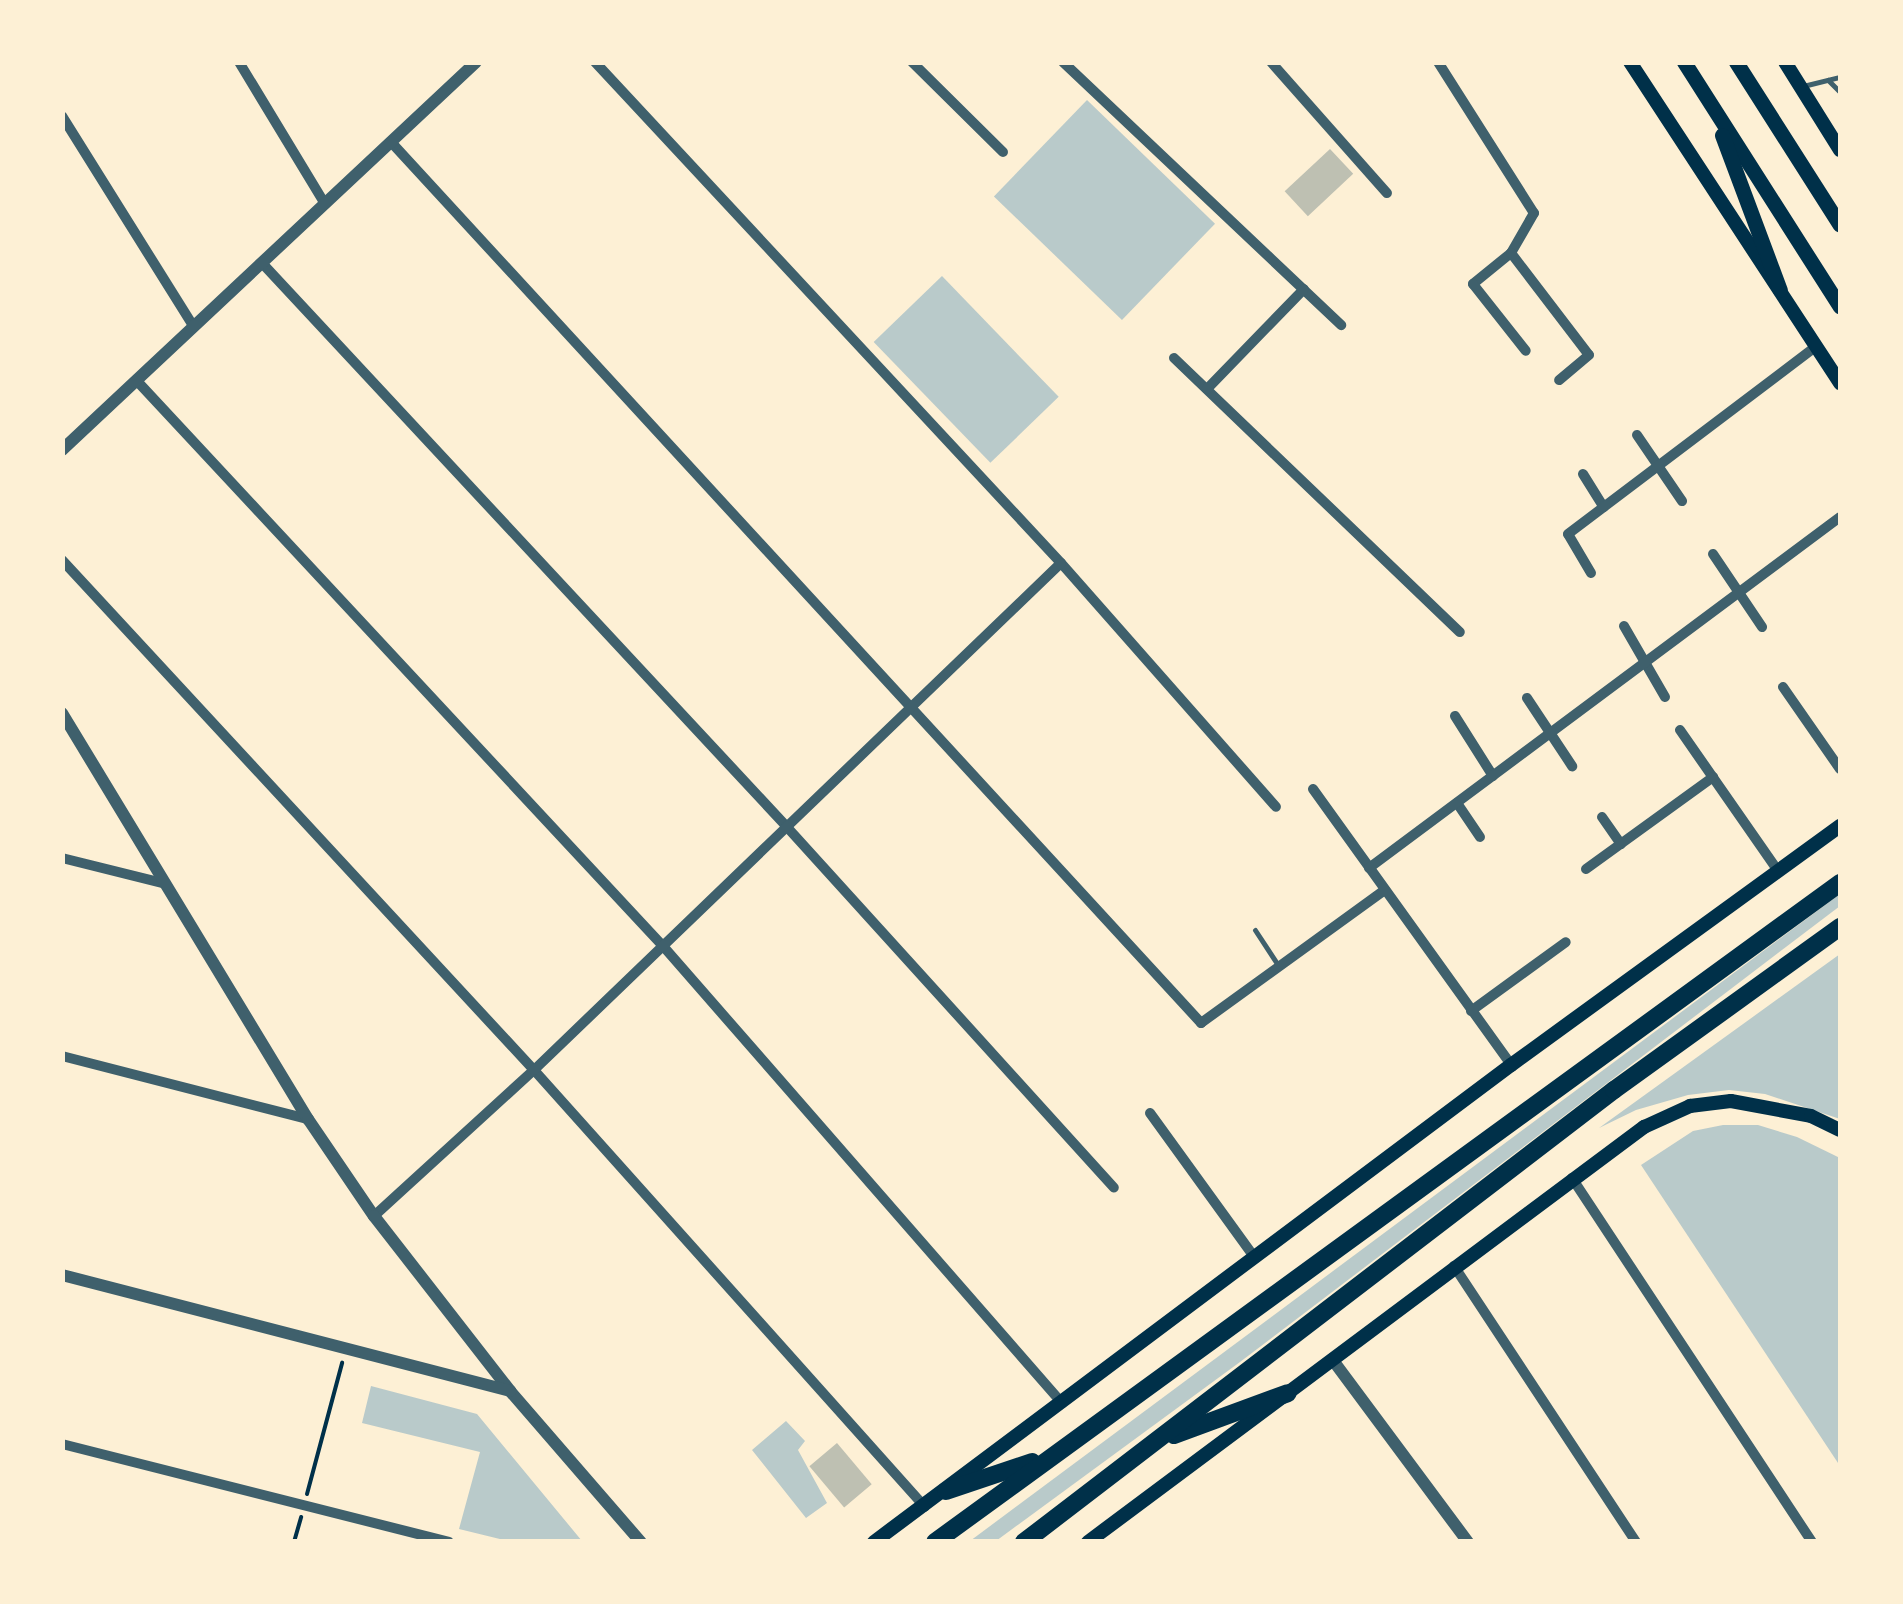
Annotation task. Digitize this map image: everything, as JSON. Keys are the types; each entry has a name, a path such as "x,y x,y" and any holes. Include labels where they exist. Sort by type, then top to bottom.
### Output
{"highway":[{"path":"935,1542 1046,1457 1840,883"},
{"path":"1024,1542 1614,1090 1840,927"},
{"path":"1155,1442 1288,1392"},
{"path":"946,1491 1046,1457"}],"main road":[{"path":"1630,62 1840,383"},
{"path":"1684,62 1840,307"},
{"path":"1736,62 1840,225"},
{"path":"1785,62 1840,150"},
{"path":"1710,103 1780,290"},
{"path":"874,1542 1510,1065 1840,826"},
{"path":"1088,1542 1644,1127 1690,1106 1712,1102 1767,1106 1811,1116 1840,1130"}],"street":[{"path":"240,62 325,204"},
{"path":"596,62 1061,564 1276,807"},
{"path":"912,62 1003,152"},
{"path":"1063,62 1342,325"},
{"path":"1271,62 1387,193"},
{"path":"1438,62 1534,213 1511,254 1474,284 1526,351"},
{"path":"63,447 471,64"},
{"path":"62,116 194,327"},
{"path":"391,142 1201,1023 1385,890"},
{"path":"1511,254 1589,354 1559,380"},
{"path":"262,263 786,826 1114,1188"},
{"path":"1207,389 1304,288"},
{"path":"1591,573 1568,534 1817,346"},
{"path":"1174,358 1460,632"},
{"path":"137,381 662,946 913,1228 1062,1403"},
{"path":"1637,435 1682,501"},
{"path":"1583,474 1604,507"},
{"path":"1369,868 1840,517"},
{"path":"1713,554 1762,627"},
{"path":"62,560 534,1070 925,1507"},
{"path":"374,1216 534,1070 1061,564"},
{"path":"1624,626 1665,697"},
{"path":"1782,687 1840,769"},
{"path":"1528,698 1572,766"},
{"path":"62,714 308,1119 374,1216 510,1391 640,1542"},
{"path":"1456,716 1492,776"},
{"path":"1680,730 1778,871"},
{"path":"1586,869 1713,776"},
{"path":"1313,789 1510,1065"},
{"path":"1457,802 1480,837"},
{"path":"1602,818 1621,844"},
{"path":"62,858 162,883"},
{"path":"1472,1010 1566,942"},
{"path":"62,1056 308,1119"},
{"path":"1150,1112 1254,1258"},
{"path":"1572,1178 1812,1542"},
{"path":"1454,1266 1636,1542"},
{"path":"62,1275 510,1391"},
{"path":"1332,1359 1468,1542"},
{"path":"62,1444 449,1542"}],"lane":[{"path":"1800,87 1840,77"},
{"path":"1828,80 1840,92"},
{"path":"1255,930 1279,967"}],"path":[{"path":"294,1542 346,1349"}],"shaded area":[{"path":"1087,100 1215,224 1122,320 994,196"},
{"path":"942,276 1059,397 990,463 874,342"},
{"path":"1840,894 1840,906 1240,1362 996,1541 970,1541"},
{"path":"1840,954 1840,1119 1765,1094 1729,1090 1688,1095 1636,1110 1599,1128"},
{"path":"1723,1125 1758,1125 1797,1137 1840,1158 1840,1466 1641,1165 1693,1131"},
{"path":"371,1386 477,1414 582,1541 508,1541 459,1529 480,1452 362,1423"},
{"path":"786,1421 805,1441 798,1450 827,1503 806,1518 752,1450"}],"building":[{"path":"1330,149 1353,174 1308,216 1285,191"},
{"path":"837,1443 872,1484 844,1508 809,1466"}]}
